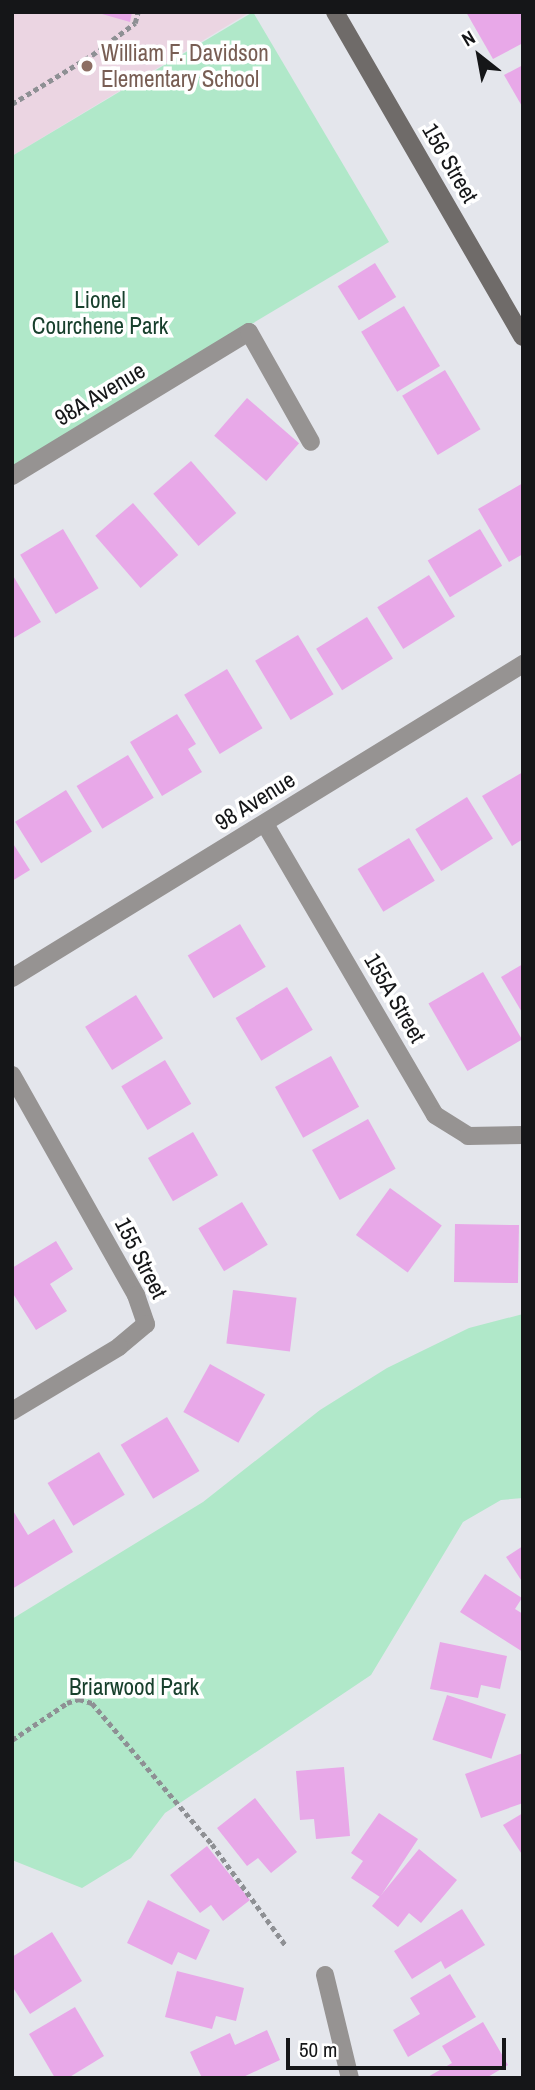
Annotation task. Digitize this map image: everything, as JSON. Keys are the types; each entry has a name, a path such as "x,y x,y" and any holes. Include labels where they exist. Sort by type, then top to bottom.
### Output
{"main road":[{"name":"156 Street","path":"335,12 523,337"}],"street":[{"name":"98A Avenue","path":"12,476 249,332 311,442"},
{"name":"98 Avenue","path":"12,978 523,664"},
{"name":"155A Street","path":"265,824 435,1115 468,1136 523,1135"},
{"name":"155 Street","path":"12,1075 136,1295 146,1324 119,1348 12,1411"},
{"path":"325,1975 350,2078"}],"path":[{"path":"12,104 103,47 135,23 138,12"},
{"path":"12,1740 67,1703 79,1699 92,1703 212,1844 286,1946"}],"shaded area":[{"name":"William F. Davidson Elementary School","path":"12,12 250,12 12,156"}],"green space":[{"name":"Lionel Courchene Park","path":"253,12 389,242 12,467 12,156"},
{"name":"Briarwood Park","path":"523,1314 523,1498 501,1500 463,1522 371,1675 165,1813 131,1858 82,1888 12,1860 12,1619 203,1502 320,1410 387,1368 469,1328"}],"building":[{"path":"95,12 132,12 130,22"},
{"path":"466,12 523,12 523,43 493,59"},
{"path":"523,65 523,108 504,75"},
{"path":"375,263 396,297 359,320 338,286"},
{"path":"404,306 440,366 397,392 361,332"},
{"path":"445,370 481,429 438,455 402,396"},
{"path":"247,398 299,443 266,481 214,436"},
{"path":"191,461 236,513 199,546 153,494"},
{"path":"523,483 523,554 509,562 478,509"},
{"path":"133,503 178,555 141,588 95,536"},
{"path":"63,529 99,588 56,614 20,555"},
{"path":"480,529 502,566 450,597 428,560"},
{"path":"12,574 41,622 12,639"},
{"path":"429,575 455,617 403,649 377,607"},
{"path":"367,617 393,659 342,690 316,649"},
{"path":"298,635 334,694 291,720 255,661"},
{"path":"227,669 263,728 220,754 184,695"},
{"path":"177,714 196,744 188,749 202,772 162,796 130,742"},
{"path":"128,755 154,798 102,829 77,786"},
{"path":"523,772 523,839 512,846 482,796"},
{"path":"66,790 92,832 41,863 15,822"},
{"path":"467,797 493,839 441,871 415,829"},
{"path":"409,838 435,881 383,912 358,869"},
{"path":"12,842 30,870 12,881"},
{"path":"240,924 266,967 213,998 188,955"},
{"path":"523,964 523,1014 501,977"},
{"path":"483,972 522,1040 467,1071 428,1004"},
{"path":"287,987 313,1030 261,1061 236,1018"},
{"path":"136,995 163,1038 112,1070 85,1027"},
{"path":"331,1056 359,1107 303,1138 275,1087"},
{"path":"165,1060 191,1104 148,1130 121,1086"},
{"path":"368,1119 396,1169 340,1200 312,1150"},
{"path":"193,1132 218,1175 173,1201 148,1158"},
{"path":"390,1188 442,1226 408,1273 356,1235"},
{"path":"242,1202 268,1245 224,1271 198,1228"},
{"path":"455,1224 519,1225 518,1283 454,1282"},
{"path":"56,1241 73,1269 50,1284 67,1311 36,1330 12,1292 12,1268"},
{"path":"233,1290 297,1298 290,1351 226,1344"},
{"path":"210,1364 265,1395 238,1443 183,1412"},
{"path":"167,1417 199,1471 153,1499 121,1445"},
{"path":"99,1452 125,1495 73,1526 48,1483"},
{"path":"12,1509 28,1535 54,1519 73,1552 12,1589"},
{"path":"523,1546 523,1583 506,1557"},
{"path":"485,1574 522,1598 515,1609 523,1614 523,1652 460,1612"},
{"path":"440,1642 507,1656 500,1689 481,1685 478,1698 430,1689"},
{"path":"447,1695 506,1714 491,1759 432,1740"},
{"path":"523,1753 523,1803 481,1818 465,1774"},
{"path":"344,1767 350,1836 316,1839 314,1819 300,1820 296,1771"},
{"path":"255,1798 297,1852 271,1873 258,1858 247,1866 217,1828"},
{"path":"379,1813 418,1839 380,1897 351,1878 363,1861 351,1853"},
{"path":"523,1813 523,1856 503,1825"},
{"path":"207,1846 250,1900 223,1921 211,1905 200,1913 170,1875"},
{"path":"419,1849 457,1880 421,1923 409,1913 398,1927 372,1906"},
{"path":"148,1900 210,1930 196,1960 178,1952 172,1965 127,1943"},
{"path":"462,1909 485,1945 445,1969 441,1961 412,1979 394,1951"},
{"path":"52,1932 82,1981 30,2014 12,1986 12,1957"},
{"path":"177,1971 244,1988 236,2021 216,2016 212,2029 165,2017"},
{"path":"450,1974 476,2017 408,2057 393,2030 420,2014 410,1998"},
{"path":"75,2007 104,2056 68,2078 55,2078 29,2034"},
{"path":"483,2022 508,2065 486,2078 426,2078 452,2063 442,2046"},
{"path":"267,2030 280,2060 241,2078 202,2078 190,2052 230,2033 235,2045"}],"place":[{"name":"William F. Davidson Elementary School","path":"87,66"}]}
